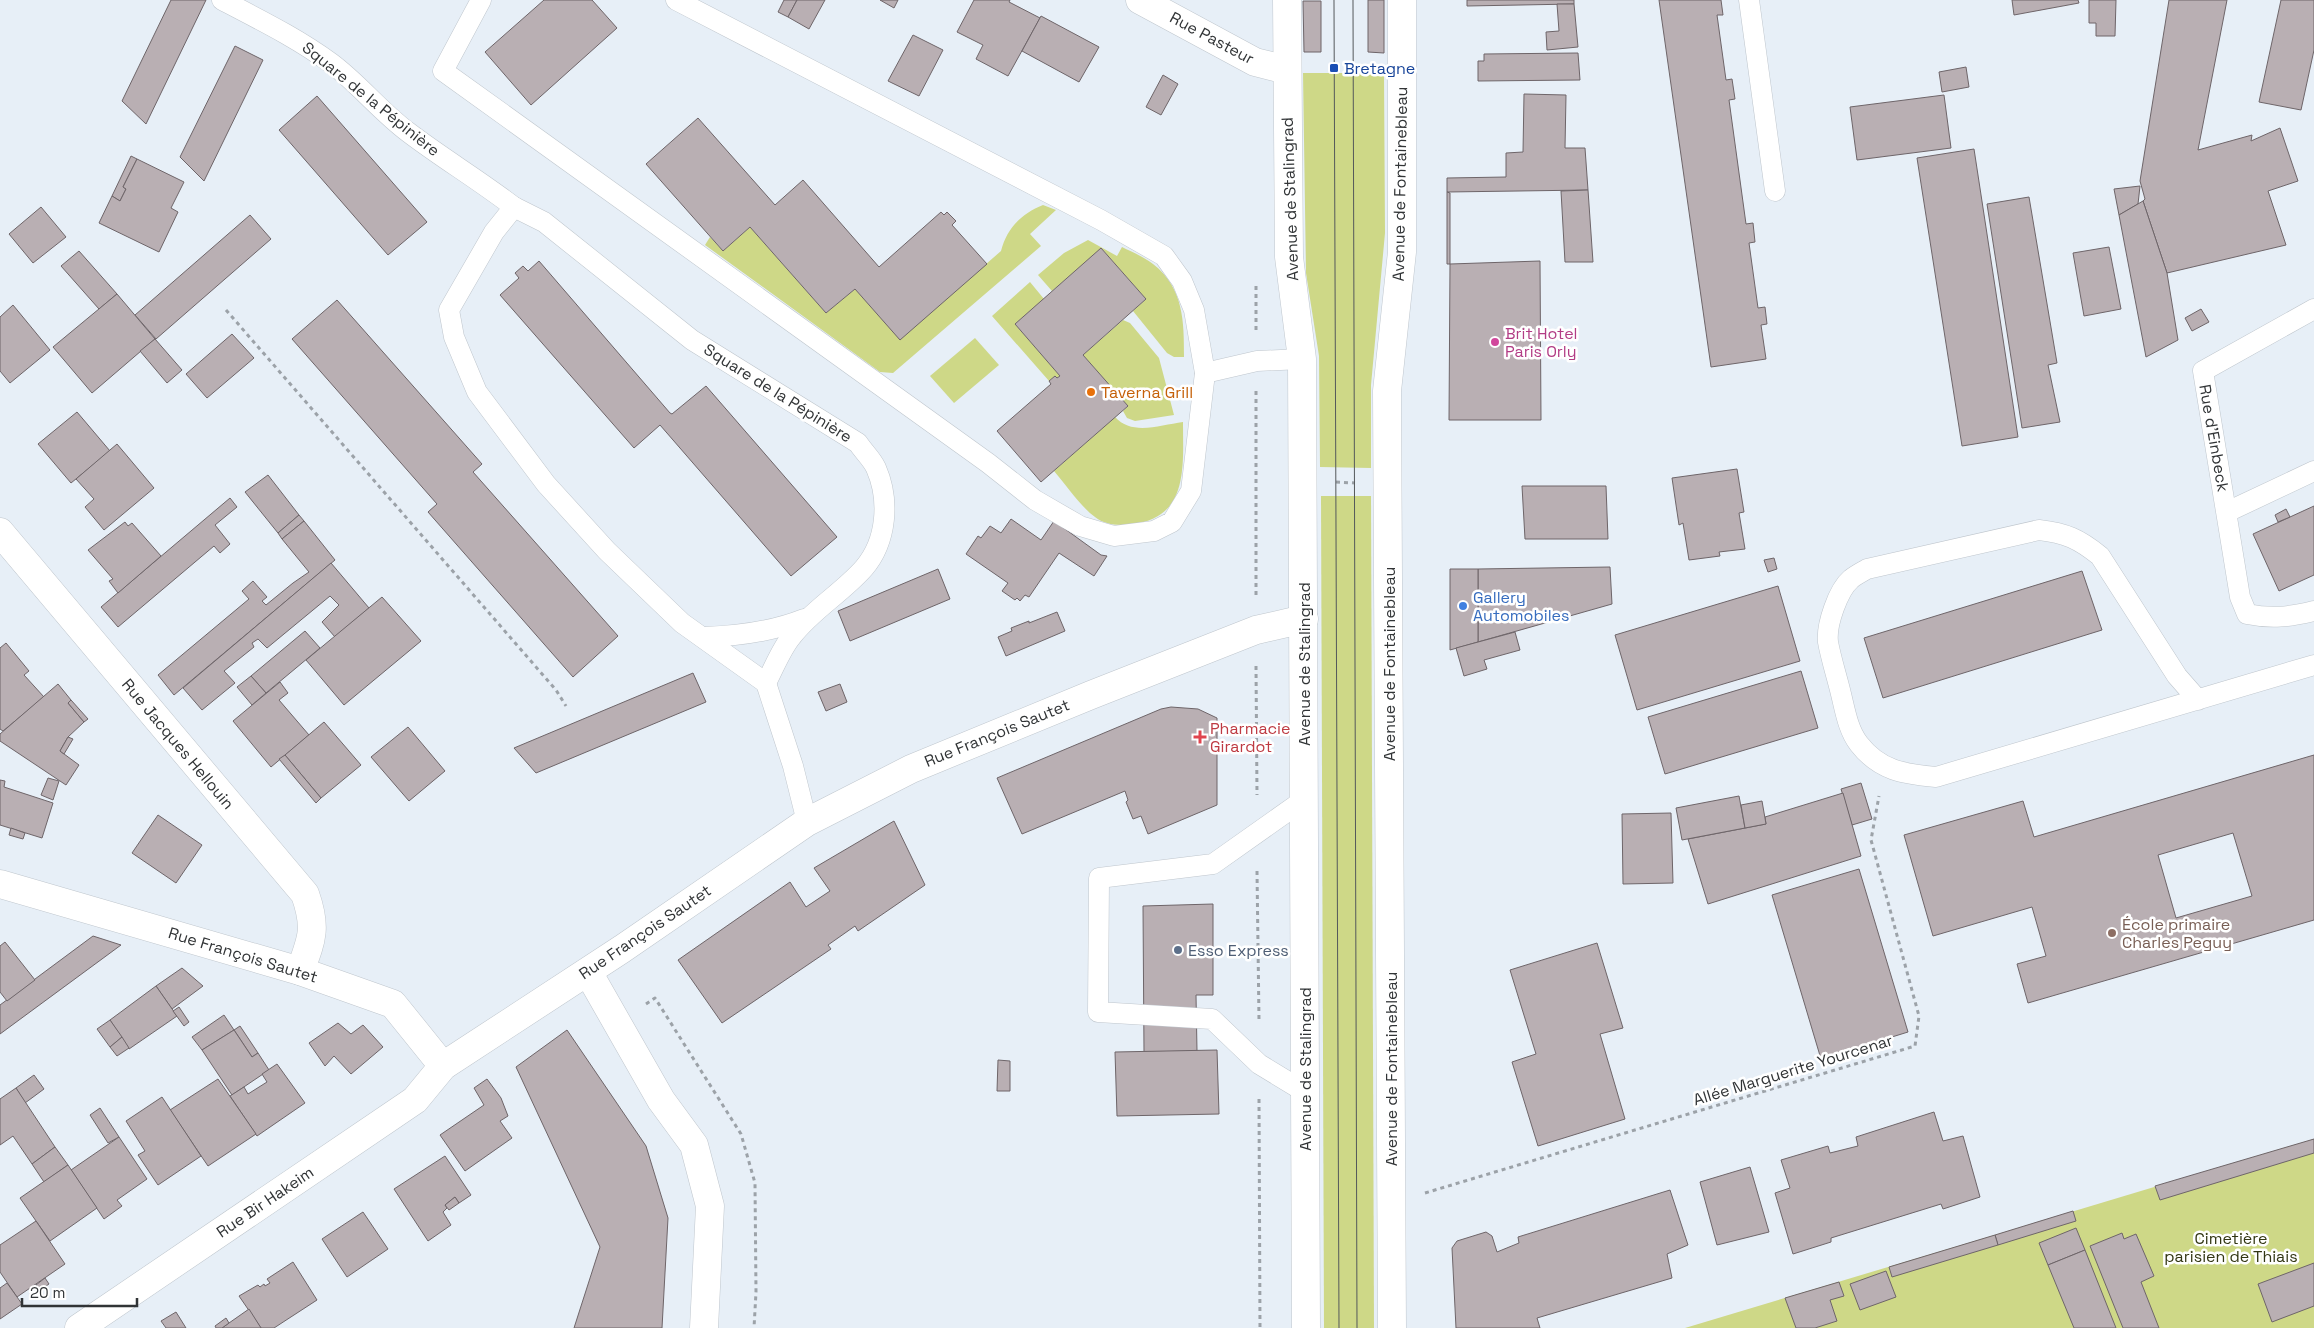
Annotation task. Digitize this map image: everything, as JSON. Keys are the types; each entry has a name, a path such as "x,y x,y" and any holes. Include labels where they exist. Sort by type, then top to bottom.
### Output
{"street":[{"name":"Rue Pasteur","path":"1140,0 1255,62 1288,70"},
{"name":"Avenue de Stalingrad","path":"1287,0 1289,258 1302,359 1306,1328"},
{"name":"Avenue de Fontainebleau","path":"1392,1328 1387,390 1402,252 1402,0"},
{"name":"Rue Jacques Hellouin","path":"0,532 305,894 312,916 312,940 300,971"},
{"name":"Rue François Sautet","path":"0,884 300,971 393,1004 443,1066 588,972 806,822 911,768 1081,698 1256,630 1304,619"},
{"path":"588,972 661,1100 694,1145 710,1206 704,1328"},
{"name":"Rue Bir Hakeim","path":"79,1328 415,1100 443,1066"}],"lane":[{"name":"Square de la Pépinière","path":"222,0 294,37 333,64 380,110 407,132 476,178 514,207 544,222 692,340 858,443 875,467 884,498 884,529 876,549 864,568 809,617 790,637 766,683"},
{"path":"481,0 443,71 988,463 1035,500 1080,526 1114,536 1154,531 1172,522 1191,491 1205,373 1194,310 1182,281 1164,256 1101,220 676,0"},
{"path":"1749,0 1775,191"},
{"path":"514,207 494,232 449,310 454,337 462,361 477,392 546,484 633,577 682,623 766,683 790,757 806,822"},
{"name":"Rue d'Einbeck","path":"2314,309 2202,371 2240,597 2247,614 2265,618 2283,618 2314,612"},
{"path":"1205,373 1256,361 1302,359"},
{"name":"Rue d'Einbeck","path":"2227,512 2314,471"},
{"path":"2198,700 2177,676 2100,556 2083,542 2061,532 2039,530 1867,569 1850,579 1839,595 1831,617 1828,640 1848,722 1858,743 1879,762 1895,772 1915,775 1936,777 2198,700 2314,665"},
{"path":"704,637 758,634 809,617"},
{"path":"1305,799 1213,864 1098,878 1098,1012 1212,1019 1259,1064 1305,1092"}],"path":[{"path":"226,310 556,690 566,706"},
{"path":"1303,483 1389,484"},
{"name":"Allée Marguerite Yourcenar","path":"1391,1203 1915,1046 1919,1016 1871,840 1878,796 1915,775"}],"green space":[{"path":"1303,73 1384,73 1385,233 1371,385 1371,468 1320,467 1319,356 1306,273"},
{"path":"1043,205 1056,210 1030,234 1041,246 893,373 880,372 705,245 710,237 723,251 750,227 826,313 855,289 900,339 1001,251 1007,235 1022,217"},
{"path":"1088,240 1117,256 1122,247 1149,261 1163,273 1171,284 1180,306 1184,331 1184,357 1174,357 1167,353 1133,311 1146,299 1102,249 1052,291 1038,275 1064,253"},
{"path":"1030,282 1044,299 1015,324 1060,376 1054,377 1049,381 992,316"},
{"path":"1123,320 1130,323 1159,358 1174,415 1135,421 1127,418 1123,411 1128,406 1083,355"},
{"path":"975,338 999,365 954,403 930,376"},
{"path":"1115,417 1122,423 1138,428 1183,422 1183,456 1179,487 1173,501 1164,512 1151,520 1122,525 1099,520 1084,508 1054,471"},
{"path":"1321,496 1371,496 1374,1328 1324,1328"},
{"name":"Cimetière parisien de Thiais","path":"2314,1139 2314,1328 1685,1328"}],"building":[{"path":"171,0 206,0 146,124 122,101"},
{"path":"544,0 592,0 617,28 531,105 485,52"},
{"path":"784,0 797,0 788,17 778,12"},
{"path":"797,0 825,0 809,29 788,17"},
{"path":"880,0 898,0 894,8"},
{"path":"974,0 1010,0 1009,2 1040,18 1008,76 976,59 983,45 957,32"},
{"path":"1368,0 1384,0 1384,53 1368,52"},
{"path":"1467,0 1574,0 1574,4 1467,6"},
{"path":"1659,0 1721,0 1723,15 1717,15 1726,80 1732,79 1735,99 1729,100 1746,224 1753,223 1755,242 1749,243 1758,308 1765,307 1767,324 1761,325 1766,359 1711,367"},
{"path":"2012,0 2078,0 2079,3 2014,15"},
{"path":"2089,0 2116,0 2115,36 2096,36 2096,23 2089,23"},
{"path":"2169,0 2227,0 2198,150 2252,135 2251,141 2280,128 2298,181 2268,191 2286,245 2167,273 2143,201 2145,199 2140,181"},
{"path":"2281,0 2314,0 2314,50 2301,110 2259,102"},
{"path":"1303,1 1321,1 1321,52 1304,52"},
{"path":"1557,4 1574,4 1578,47 1547,50 1546,32 1559,31"},
{"path":"1041,16 1099,47 1079,82 1022,51"},
{"path":"913,35 943,50 919,96 888,81"},
{"path":"235,46 263,60 204,181 180,157"},
{"path":"1578,53 1580,80 1478,81 1478,61 1484,61 1484,54"},
{"path":"1966,67 1969,87 1942,92 1939,72"},
{"path":"1163,75 1178,84 1161,115 1146,107"},
{"path":"1524,94 1566,95 1565,148 1585,148 1588,190 1447,192 1447,178 1506,177 1506,153 1523,152"},
{"path":"1944,95 1951,148 1857,160 1850,107"},
{"path":"317,96 427,222 388,255 279,130"},
{"path":"698,118 775,205 803,180 879,267 941,212 944,215 947,212 956,221 952,225 987,264 900,340 855,289 826,313 750,227 723,251 646,164"},
{"path":"1974,149 2018,437 1962,446 1917,158"},
{"path":"131,156 137,159 123,187 126,189 120,201 112,196"},
{"path":"137,159 184,182 171,208 178,212 159,252 99,223 112,196 120,201 126,189 123,187"},
{"path":"2140,186 2138,204 2119,215 2114,189"},
{"path":"1588,190 1593,262 1565,262 1561,191"},
{"path":"1447,192 1450,193 1450,264 1447,264"},
{"path":"2029,197 2057,363 2048,365 2060,422 2022,428 1987,204"},
{"path":"2143,201 2167,273 2178,340 2146,357 2119,215"},
{"path":"41,207 66,237 33,263 9,234"},
{"path":"250,215 271,239 156,339 135,315"},
{"path":"2109,247 2121,309 2084,316 2073,253"},
{"path":"1101,248 1146,299 1083,355 1128,406 1041,482 997,431 1051,384 1049,381 1055,376 1057,378 1060,376 1015,324"},
{"path":"79,251 117,294 99,309 61,266"},
{"path":"539,261 670,413 672,414 706,386 837,537 791,576 660,425 634,448 500,295 519,278 515,273 523,266 528,271"},
{"name":"Brit Hotel Paris Orly","path":"1540,261 1541,420 1449,420 1450,264"},
{"path":"117,294 155,339 92,393 53,347"},
{"path":"337,300 482,464 473,472 618,636 573,677 428,512 437,504 292,339"},
{"path":"13,305 50,350 10,383 0,371 0,317"},
{"path":"2201,309 2209,322 2192,331 2185,318"},
{"path":"232,334 254,358 207,398 186,374"},
{"path":"155,339 182,370 167,383 140,351"},
{"path":"77,412 110,451 71,483 38,444"},
{"path":"117,444 154,488 104,530 85,507 94,499 76,479"},
{"path":"1737,469 1744,512 1739,513 1745,549 1719,552 1720,556 1689,560 1683,523 1679,525 1672,478"},
{"path":"268,475 299,515 278,533 245,492"},
{"path":"1522,486 1606,486 1608,539 1525,539"},
{"path":"230,498 237,507 215,525 230,544 220,553 214,546 118,627 101,607"},
{"path":"2314,506 2314,575 2279,591 2253,534"},
{"path":"2286,509 2290,517 2278,522 2275,515"},
{"path":"299,515 304,521 282,539 278,533"},
{"path":"1011,519 1041,540 1054,521 1101,555 1107,556 1094,576 1059,553 1029,597 1025,595 1020,601 1017,598 1015,600 1002,591 1008,583 966,554 978,536 981,538 990,526 1001,533"},
{"path":"304,521 335,560 174,695 158,675 249,599 242,591 253,581 267,597 262,601 266,605 309,572 282,539"},
{"path":"125,522 128,526 132,523 161,556 118,593 109,581 113,579 88,550"},
{"path":"1774,558 1777,569 1768,572 1764,560"},
{"path":"331,563 369,608 335,637 322,622 339,605 330,596 267,648 258,639 252,643 254,647 224,671 235,683 202,710 183,688"},
{"path":"1610,567 1612,604 1478,642 1478,569"},
{"path":"938,569 950,599 850,641 838,611"},
{"path":"1450,569 1478,569 1478,642 1450,650"},
{"path":"2082,571 2102,630 1883,698 1864,638"},
{"path":"1778,586 1800,661 1637,710 1615,635"},
{"path":"382,597 421,641 344,705 306,660"},
{"path":"1057,612 1065,631 1006,656 998,637 1012,631 1011,628"},
{"path":"305,631 320,648 266,693 251,676"},
{"path":"1515,632 1520,650 1484,660 1487,669 1464,676 1456,648"},
{"path":"6,643 29,671 24,675 44,697 3,731 0,729 0,648"},
{"path":"1801,671 1818,728 1665,774 1648,717"},
{"path":"693,673 706,702 536,773 514,748"},
{"path":"251,676 266,693 252,705 237,687"},
{"path":"280,682 288,693 279,700 309,735 271,767 233,721"},
{"path":"58,684 71,700 68,703 84,722 68,737 60,751 79,765 66,785 0,741 0,734"},
{"path":"840,684 847,702 826,711 818,692"},
{"path":"71,700 88,719 84,722 68,703"},
{"path":"1171,707 1198,709 1217,718 1217,805 1148,834 1141,816 1133,819 1126,802 1128,800 1125,791 1022,834 997,778 1161,709"},
{"path":"324,722 361,765 321,798 285,755"},
{"path":"408,727 445,771 409,801 371,757"},
{"path":"68,737 73,739 64,754 60,751"},
{"path":"285,755 321,798 316,803 279,759"},
{"path":"2314,755 2314,920 2028,1003 2017,964 2046,956 2032,907 1933,936 1904,835 2023,801 2034,837","holes":["2233,833 2252,896 2176,918 2158,855"]},
{"path":"48,778 59,781 53,800 41,795"},
{"path":"0,780 5,781 4,787 53,803 42,838 0,825"},
{"path":"1861,783 1872,819 1852,825 1841,789"},
{"path":"1843,793 1861,856 1708,904 1688,839 1766,824 1765,817"},
{"path":"1739,796 1745,828 1682,840 1676,808"},
{"path":"1762,801 1766,824 1745,828 1741,805"},
{"path":"1671,813 1673,883 1623,884 1622,814"},
{"path":"158,815 202,845 176,883 132,853"},
{"path":"894,821 925,885 858,931 855,926 828,945 831,949 722,1023 678,960 790,882 806,907 830,891 814,868"},
{"path":"11,828 25,833 23,839 9,835"},
{"path":"1859,869 1908,1032 1821,1059 1772,895"},
{"name":"Esso Express","path":"1213,904 1213,995 1196,995 1197,1051 1144,1052 1143,906"},
{"path":"93,936 121,945 0,1034 0,1005"},
{"path":"5,942 35,980 7,1001 0,992 0,946"},
{"path":"1597,943 1623,1028 1600,1034 1625,1119 1538,1146 1512,1062 1536,1054 1510,970"},
{"path":"182,968 203,986 172,1009 156,986"},
{"path":"156,986 177,1016 129,1049 110,1020"},
{"path":"179,1007 189,1022 184,1026 173,1011"},
{"path":"224,1015 234,1030 202,1050 192,1037"},
{"path":"110,1020 122,1037 110,1047 97,1029"},
{"path":"338,1023 351,1034 363,1025 383,1047 351,1074 334,1056 325,1066 309,1043"},
{"path":"240,1026 258,1053 252,1057 234,1030"},
{"path":"234,1030 252,1057 258,1053 269,1070 232,1095 202,1050"},
{"path":"567,1030 646,1146 668,1218 662,1328 574,1328 600,1247 516,1067"},
{"path":"122,1037 129,1048 117,1056 110,1047"},
{"path":"1217,1050 1219,1114 1117,1116 1115,1052"},
{"path":"998,1060 1010,1061 1010,1091 997,1091"},
{"path":"277,1064 305,1103 257,1136 230,1096 244,1087 248,1094 267,1082 262,1074"},
{"path":"34,1075 44,1089 25,1103 16,1088"},
{"path":"218,1079 256,1134 208,1166 170,1110"},
{"path":"487,1079 501,1098 508,1116 500,1121 512,1138 465,1171 440,1135 484,1105 474,1088"},
{"path":"16,1088 55,1147 32,1164 13,1136 0,1145 0,1099"},
{"path":"162,1097 201,1156 158,1185 138,1155 145,1151 126,1121"},
{"path":"100,1108 119,1137 108,1143 90,1115"},
{"path":"1934,1112 1943,1141 1963,1136 1980,1197 1943,1209 1941,1204 1831,1238 1831,1242 1793,1254 1775,1193 1790,1188 1781,1160 1828,1146 1830,1153 1858,1146 1856,1137"},
{"path":"119,1137 147,1179 117,1200 122,1206 104,1219 71,1170"},
{"path":"2314,1139 2314,1153 2160,1200 2155,1186"},
{"path":"55,1147 68,1165 44,1182 32,1164"},
{"path":"445,1156 471,1195 459,1203 455,1197 445,1205 447,1208 443,1212 451,1225 428,1241 394,1189"},
{"path":"68,1165 97,1208 50,1241 20,1198"},
{"path":"1750,1167 1769,1232 1717,1245 1700,1182"},
{"path":"1670,1190 1688,1245 1667,1254 1672,1278 1537,1318 1540,1328 1456,1328 1452,1248 1457,1241 1486,1232 1492,1236 1497,1252 1519,1243 1518,1237"},
{"path":"455,1197 459,1203 449,1210 445,1205"},
{"path":"2073,1211 2076,1221 1998,1245 1995,1235"},
{"path":"363,1212 388,1249 347,1277 322,1239"},
{"path":"36,1221 65,1264 17,1297 0,1272 0,1245"},
{"path":"2076,1228 2085,1250 2048,1265 2039,1243"},
{"path":"2122,1233 2124,1239 2136,1234 2154,1276 2141,1282 2159,1328 2123,1328 2090,1246"},
{"path":"1995,1235 1998,1245 1892,1277 1889,1267"},
{"path":"2085,1250 2116,1328 2074,1328 2048,1265"},
{"path":"293,1262 317,1300 274,1328 261,1328 239,1296 258,1285 260,1287 270,1283 267,1279"},
{"path":"2314,1263 2314,1306 2272,1322 2258,1284"},
{"path":"1886,1271 1896,1297 1860,1310 1850,1284"},
{"path":"45,1278 49,1284 40,1290 36,1285"},
{"path":"1839,1282 1844,1296 1830,1300 1837,1321 1815,1328 1796,1328 1785,1298"},
{"path":"7,1283 22,1304 0,1319 0,1288"},
{"path":"249,1309 261,1328 222,1328 229,1323"},
{"path":"176,1312 186,1328 166,1328 161,1321"},
{"path":"226,1318 229,1323 222,1328 216,1328 215,1326"}],"tram line":[{"path":"1334,0 1339,1328"},
{"path":"1353,0 1357,1328"}],"place":[{"name":"Bretagne","path":"1334,68"},
{"name":"Brit Hotel Paris Orly","path":"1495,342"},
{"name":"Taverna Grill","path":"1091,392"},
{"name":"Gallery Automobiles","path":"1463,606"},
{"name":"Pharmacie Girardot","path":"1200,737"},
{"name":"École primaire Charles Peguy","path":"2112,933"},
{"name":"Esso Express","path":"1178,950"}]}
